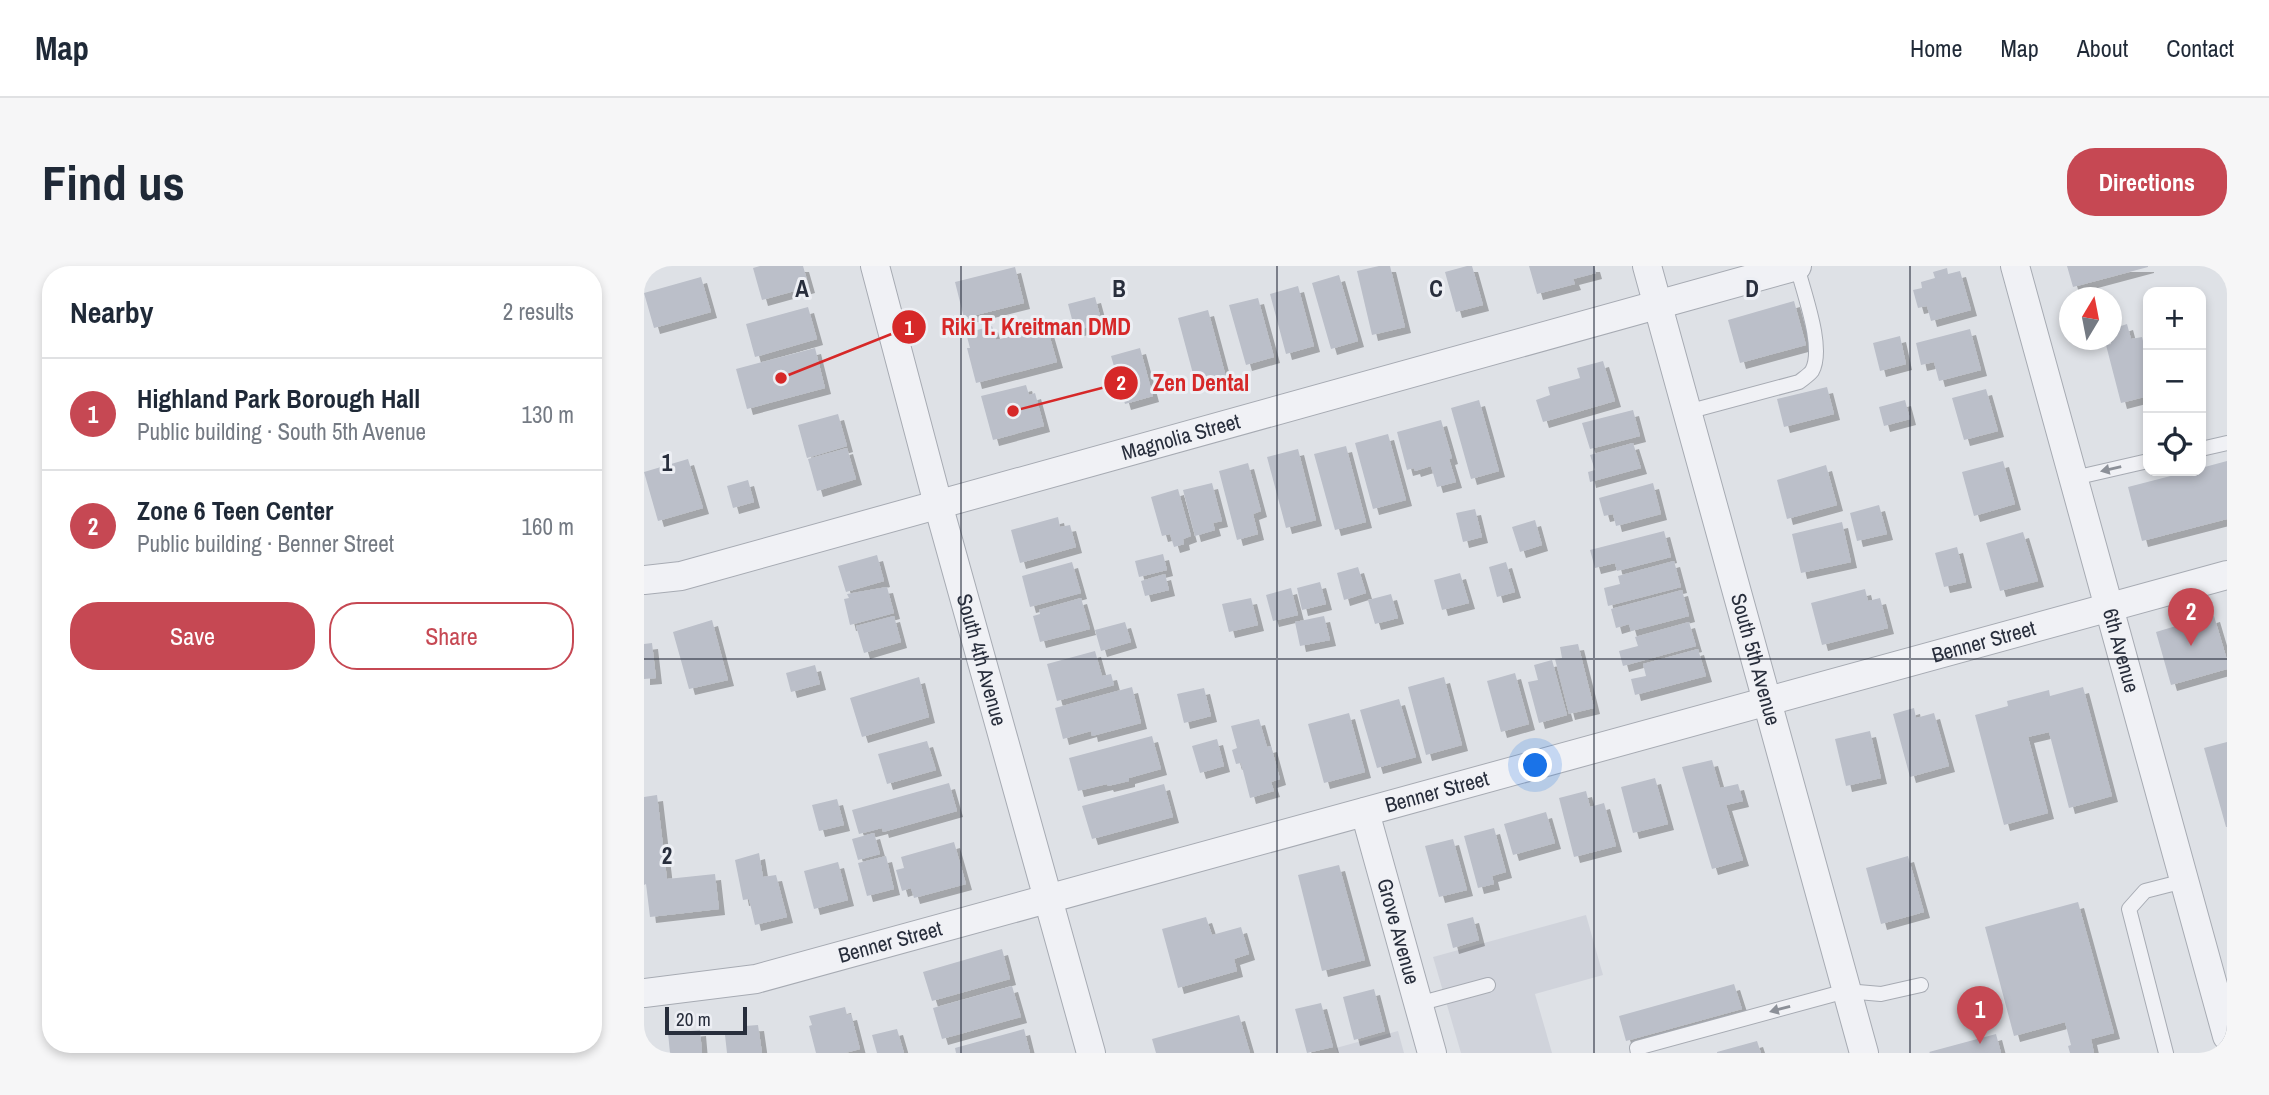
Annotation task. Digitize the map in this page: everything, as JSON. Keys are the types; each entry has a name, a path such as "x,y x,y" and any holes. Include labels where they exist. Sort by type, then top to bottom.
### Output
{"street":[{"name":"South 4th Avenue","path":"875,266 1091,1053"},
{"name":"South 5th Avenue","path":"1647,266 1864,1053"},
{"name":"Magnolia Street","path":"644,580 681,576 1797,266"},
{"name":"6th Avenue","path":"2015,266 2227,1036"},
{"name":"Benner Street","path":"644,993 755,979 2227,575"},
{"name":"Grove Avenue","path":"1365,812 1432,1053"}],"lane":[{"path":"1688,412 1800,382 1811,373 1816,349 1797,266"},
{"path":"2206,448 2227,443"},
{"path":"2074,478 2143,462"},
{"path":"2166,1053 2129,909 2145,891 2184,881"},
{"path":"1418,1004 1488,985"},
{"path":"1638,1053 1637,1048 1846,991 1881,995 1921,985"}],"shaded area":[{"path":"1586,915 1603,975 1535,994 1552,1053 1461,1053 1433,957"},
{"path":"1398,1031 1404,1053 1338,1053 1336,1048"}],"building":[{"path":"803,266 809,287 762,300 753,268"},
{"path":"1390,266 1405,327 1372,335 1357,271"},
{"path":"1472,266 1483,305 1456,312 1445,272"},
{"path":"1529,266 1594,266 1596,273 1573,279 1575,284 1537,294"},
{"path":"2067,266 2148,266 2148,267 2073,287"},
{"path":"1015,267 1024,303 964,318 955,282"},
{"path":"1947,268 1948,274 1960,271 1971,310 1931,321 1927,306 1918,308 1913,290 1922,288 1921,282 1935,278 1933,272"},
{"path":"1339,275 1358,341 1331,349 1312,283"},
{"path":"701,277 711,312 654,328 644,293"},
{"path":"1298,286 1314,346 1286,354 1270,294"},
{"path":"1095,297 1102,323 1075,331 1068,304"},
{"path":"1258,298 1274,357 1246,365 1229,305"},
{"path":"1794,301 1806,345 1740,363 1728,320"},
{"path":"808,307 817,339 755,357 746,324"},
{"path":"1208,310 1226,377 1196,385 1178,318"},
{"path":"2127,324 2131,339 2142,337 2143,397 2121,403 2107,350 2122,350 2122,326"},
{"path":"992,326 996,340 1047,327 1057,362 976,383 966,333"},
{"path":"1970,329 1981,370 1939,381 1934,362 1921,365 1916,343"},
{"path":"1900,336 1906,364 1880,371 1873,343"},
{"path":"815,348 825,388 747,409 736,369"},
{"path":"1140,348 1153,396 1125,404 1111,356"},
{"path":"1603,361 1615,401 1543,422 1536,400 1550,395 1548,387 1580,378 1577,368"},
{"path":"1026,385 1029,395 1035,393 1044,426 993,440 981,396"},
{"path":"1827,387 1834,414 1784,427 1777,399"},
{"path":"1986,389 1998,431 1964,440 1952,398"},
{"path":"1479,400 1499,471 1471,479 1451,408"},
{"path":"1905,400 1910,419 1884,426 1879,407"},
{"path":"1633,410 1640,436 1590,449 1582,423"},
{"path":"838,414 847,446 807,458 798,425"},
{"path":"1441,420 1456,482 1437,487 1431,466 1415,471 1414,468 1407,470 1397,432"},
{"path":"1388,434 1406,500 1373,509 1355,443"},
{"path":"1633,443 1641,468 1590,482 1588,472 1595,470 1590,455"},
{"path":"1346,446 1366,522 1335,530 1314,454"},
{"path":"847,448 856,479 817,491 808,459"},
{"path":"1298,449 1316,520 1286,528 1267,457"},
{"path":"688,459 703,508 658,521 644,472"},
{"path":"2003,461 2015,504 1974,516 1962,472"},
{"path":"2227,461 2227,519 2142,541 2128,487 2171,476 2206,476 2206,467"},
{"path":"1248,463 1261,511 1253,514 1258,534 1237,540 1219,471"},
{"path":"1826,465 1837,505 1787,519 1777,480"},
{"path":"748,480 754,502 733,508 727,486"},
{"path":"1212,483 1222,521 1213,523 1215,530 1195,536 1183,490"},
{"path":"1653,483 1661,514 1616,526 1613,514 1604,516 1599,498"},
{"path":"1178,489 1191,536 1183,539 1184,544 1174,547 1170,534 1162,536 1151,497"},
{"path":"1879,505 1887,534 1857,541 1850,513"},
{"path":"1475,509 1482,537 1463,542 1456,513"},
{"path":"1058,517 1060,527 1070,525 1076,547 1020,563 1011,530"},
{"path":"1535,520 1542,545 1520,552 1512,527"},
{"path":"1842,522 1851,562 1801,573 1792,534"},
{"path":"1664,531 1671,557 1617,571 1615,563 1595,568 1590,550"},
{"path":"2023,532 2038,581 2000,591 1986,543"},
{"path":"1957,547 1966,582 1944,587 1935,553"},
{"path":"1163,554 1167,570 1139,577 1135,561"},
{"path":"877,555 884,581 846,592 838,566"},
{"path":"1674,561 1681,587 1608,606 1604,588 1620,584 1618,576"},
{"path":"1072,562 1081,593 1030,607 1022,576"},
{"path":"1506,562 1515,592 1497,597 1489,567"},
{"path":"1358,567 1366,593 1344,600 1337,573"},
{"path":"1460,573 1469,603 1442,610 1434,580"},
{"path":"1165,574 1169,590 1145,596 1141,581"},
{"path":"1320,582 1326,604 1302,610 1297,588"},
{"path":"887,587 894,613 850,625 844,599 849,598 847,594"},
{"path":"1291,588 1298,615 1273,621 1266,595"},
{"path":"1865,589 1868,601 1880,598 1888,628 1822,645 1811,603"},
{"path":"1682,590 1689,616 1631,631 1629,624 1616,628 1611,609"},
{"path":"1391,594 1398,618 1375,624 1368,600"},
{"path":"1081,598 1090,629 1040,642 1033,616 1040,614 1039,610"},
{"path":"1251,598 1258,625 1229,632 1222,604"},
{"path":"894,616 901,642 864,653 856,626"},
{"path":"1324,616 1330,640 1300,646 1295,622"},
{"path":"2214,616 2227,660 2227,669 2171,685 2156,632 2193,618 2194,622"},
{"path":"712,620 728,680 689,689 673,632"},
{"path":"1125,622 1131,642 1101,651 1095,630"},
{"path":"1689,622 1696,646 1623,666 1619,651 1638,646 1635,637"},
{"path":"652,643 656,678 644,679 644,644"},
{"path":"1578,644 1594,708 1569,714 1555,659 1562,658 1560,647"},
{"path":"1698,649 1706,676 1635,695 1631,679 1646,676 1643,664"},
{"path":"1095,651 1102,676 1111,674 1114,685 1057,701 1047,664"},
{"path":"1552,660 1567,715 1539,723 1528,682 1538,680 1534,665"},
{"path":"815,665 820,684 791,692 786,673"},
{"path":"1515,673 1529,724 1501,732 1487,681"},
{"path":"919,677 929,717 862,737 850,698"},
{"path":"1444,677 1462,745 1426,755 1408,687"},
{"path":"1132,687 1141,723 1092,736 1091,731 1063,739 1055,708"},
{"path":"2083,687 2112,796 2069,808 2049,732 2028,737 2048,813 2004,825 1975,715 2008,706 2007,701 2049,690 2050,696"},
{"path":"1204,688 1211,716 1184,723 1177,694"},
{"path":"1399,699 1416,757 1377,768 1360,710"},
{"path":"1914,708 1916,718 1934,713 1949,766 1910,777 1893,714"},
{"path":"1349,713 1365,772 1324,783 1308,724"},
{"path":"1259,719 1267,747 1271,746 1280,779 1271,782 1274,791 1250,798 1241,763 1236,764 1232,750 1237,748 1231,726"},
{"path":"1870,731 1881,778 1846,786 1835,739"},
{"path":"1152,736 1161,769 1129,778 1129,781 1078,791 1069,758"},
{"path":"1217,739 1224,766 1200,773 1192,746"},
{"path":"927,741 936,770 887,784 878,754"},
{"path":"2227,742 2227,827 2226,827 2204,748"},
{"path":"1712,760 1720,788 1738,784 1743,801 1726,805 1743,860 1712,869 1682,767"},
{"path":"1655,778 1668,824 1633,833 1621,787"},
{"path":"949,783 957,811 883,832 882,828 859,834 852,810"},
{"path":"1164,784 1173,817 1092,839 1082,806"},
{"path":"1586,791 1590,807 1604,803 1616,846 1574,857 1559,798"},
{"path":"657,795 667,879 715,874 719,909 650,917 646,884 644,885 644,797"},
{"path":"837,799 844,825 819,831 812,805"},
{"path":"1546,812 1555,843 1513,855 1504,824"},
{"path":"1494,828 1506,872 1492,876 1494,884 1478,888 1464,836"},
{"path":"874,833 880,854 858,860 852,839"},
{"path":"1453,839 1467,890 1439,897 1425,846"},
{"path":"954,842 966,884 914,898 911,888 902,891 896,870 904,868 901,857"},
{"path":"759,853 763,877 776,875 787,917 755,925 749,899 743,900 735,860"},
{"path":"886,856 894,889 867,896 858,863"},
{"path":"1908,856 1924,912 1881,924 1866,868"},
{"path":"838,862 848,900 814,909 804,871"},
{"path":"1339,865 1365,960 1322,971 1298,875"},
{"path":"2078,902 2114,1033 2091,1039 2094,1053 2070,1053 2068,1046 2071,1045 2065,1022 2014,1036 1985,927"},
{"path":"1206,917 1212,935 1241,927 1249,954 1234,959 1237,971 1178,988 1162,929"},
{"path":"1473,917 1479,940 1453,948 1447,924"},
{"path":"1002,949 1010,979 932,1001 923,972"},
{"path":"1734,984 1742,1009 1626,1041 1619,1016"},
{"path":"1012,986 1021,1017 942,1039 933,1008"},
{"path":"1374,989 1385,1031 1354,1040 1343,997"},
{"path":"1321,1003 1333,1047 1307,1053 1295,1009"},
{"path":"845,1007 847,1015 851,1014 860,1049 845,1053 816,1053 809,1016"},
{"path":"1239,1015 1250,1053 1156,1053 1152,1039"},
{"path":"758,1025 762,1053 727,1053 725,1035 746,1033 745,1026"},
{"path":"897,1029 904,1053 877,1053 872,1035"},
{"path":"1024,1029 1030,1053 956,1053 955,1048"},
{"path":"700,1030 702,1053 670,1053 668,1033"},
{"path":"1996,1034 2001,1053 1929,1052"},
{"path":"1757,1041 1761,1053 1717,1053 1717,1052"}],"place":[{"name":"Riki T. Kreitman DMD","path":"781,378"},
{"name":"Zen Dental","path":"1013,411"},
{"name":"Zone 6 Teen Center","path":"2191,646"},
{"name":"Highland Park Borough Hall","path":"1980,1044"}]}
